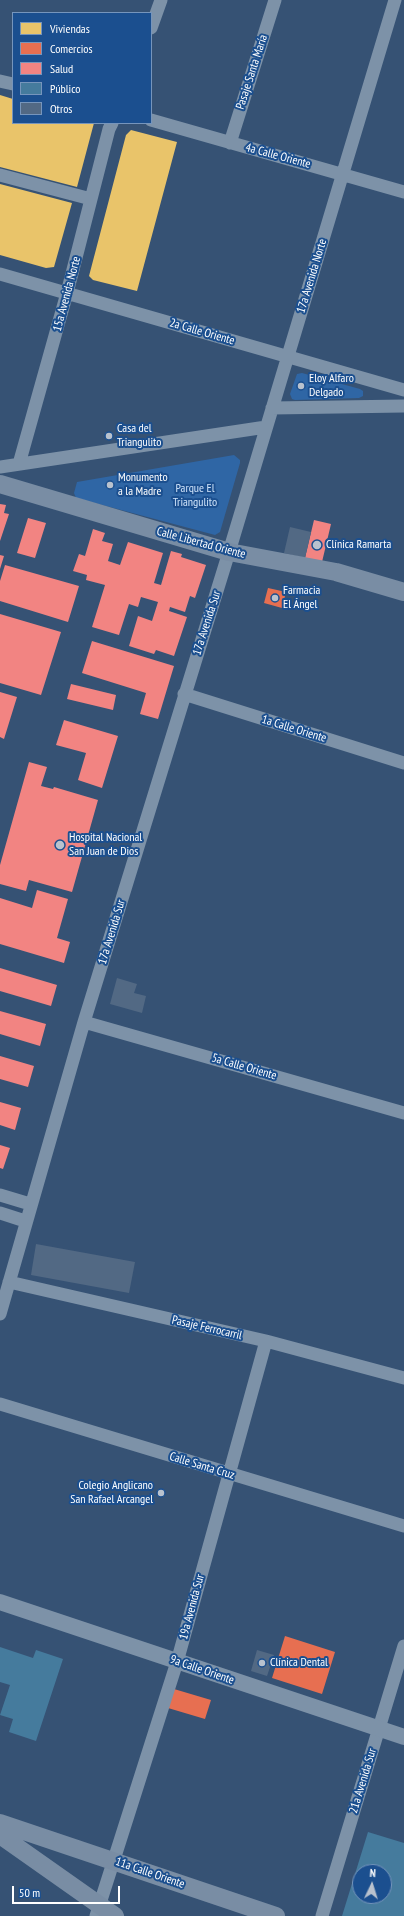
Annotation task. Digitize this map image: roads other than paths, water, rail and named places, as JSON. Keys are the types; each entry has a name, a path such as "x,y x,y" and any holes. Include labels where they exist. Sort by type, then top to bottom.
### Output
{"main road":[{"name":"Calle Libertad Oriente","path":"0,484 230,552 336,572 404,592"},
{"name":"11a Calle Oriente","path":"0,1823 86,1853 114,1860 276,1916"},
{"path":"0,1835 98,1910 115,1916"}],"street":[{"path":"152,25 161,0"},
{"name":"Pasaje Santa María","path":"230,143 275,0"},
{"name":"17a Avenida Norte","path":"230,552 266,426 395,0"},
{"path":"0,81 12,84"},
{"name":"4a Calle Oriente","path":"152,120 342,173 404,192"},
{"name":"15a Avenida Norte","path":"19,464 67,294 112,124"},
{"path":"0,175 91,199"},
{"name":"2a Calle Oriente","path":"0,274 404,390"},
{"path":"272,408 404,406"},
{"path":"0,467 266,426"},
{"name":"17a Avenida Sur","path":"0,1314 30,1204 84,1022 184,694 230,552"},
{"name":"1a Calle Oriente","path":"184,694 404,763"},
{"name":"5a Calle Oriente","path":"84,1022 404,1113"},
{"path":"0,1195 30,1204"},
{"path":"0,1213 26,1221"},
{"name":"Pasaje Ferrocarril","path":"9,1282 266,1341 404,1378"},
{"name":"19a Avenida Sur","path":"98,1910 177,1662 266,1341"},
{"name":"Calle Santa Cruz","path":"0,1404 404,1526"},
{"name":"9a Calle Oriente","path":"0,1602 379,1730 404,1737"},
{"name":"21a Avenida Sur","path":"322,1916 404,1646"}],"place":[{"name":"Eloy Alfaro Delgado","path":"301,386"},
{"name":"Casa del Triangulito","path":"109,436"},
{"name":"Monumento a la Madre","path":"110,485"},
{"name":"Clínica Ramarta","path":"317,545"},
{"name":"Farmacia El Ángel","path":"275,598"},
{"name":"Hospital Nacional San Juan de Dios","path":"60,845"},
{"name":"Colegio Anglicano San Rafael Arcangel","path":"161,1493"},
{"name":"Clínica Dental","path":"262,1663"}],"park label":[{"name":"Parque El Triangulito","path":"195,496"}]}
